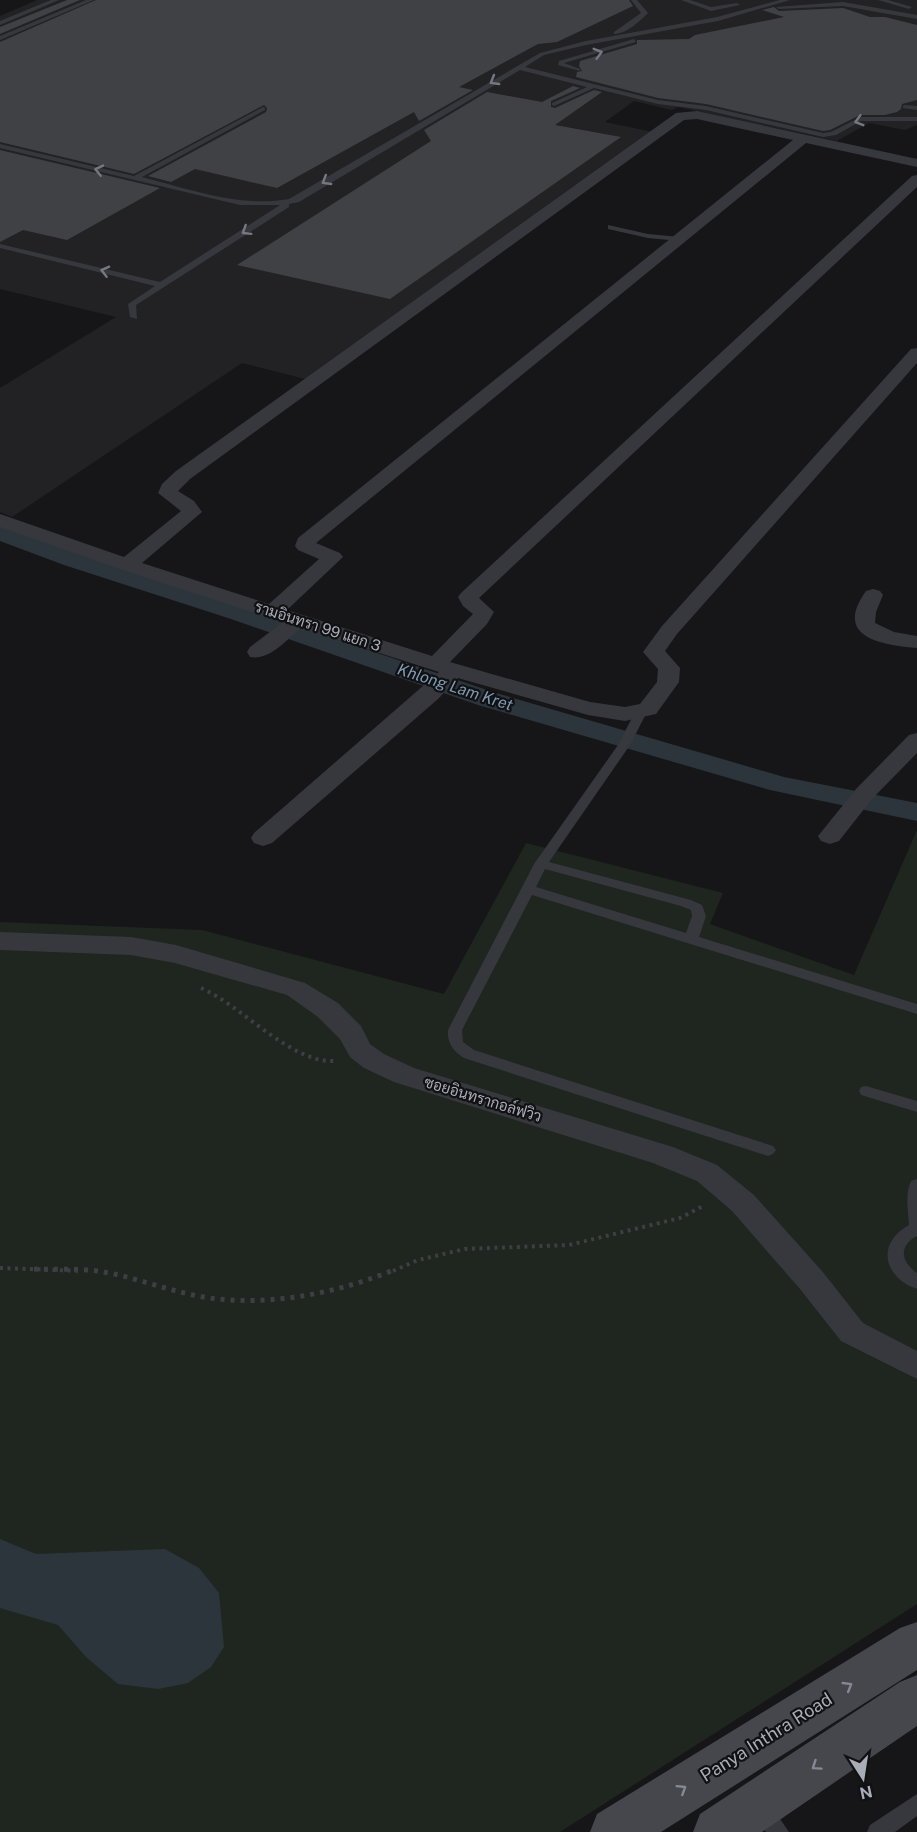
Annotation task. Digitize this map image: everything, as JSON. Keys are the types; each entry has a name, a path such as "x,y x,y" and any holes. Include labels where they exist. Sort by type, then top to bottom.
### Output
{"main road":[{"name":"Panya Inthra Road","path":"629,1828 917,1644"},
{"path":"718,1832 768,1818 917,1698"}],"street":[{"path":"127,565 192,512 187,505 168,494 169,488 183,475 681,116 698,115 917,163"},
{"path":"273,611 333,556 305,546 305,542 804,138"},
{"path":"263,838 442,677 480,620 483,610 470,602 468,597 917,179"},
{"path":"639,715 648,709 668,682 669,668 654,652 669,630 917,353"},
{"name":"รามอินทรา 99 แยก 3","path":"0,520 127,565 273,611 296,623 442,677 588,708 639,715"},
{"path":"873,595 864,615 867,628 897,640 917,642"},
{"path":"265,647 296,623"},
{"path":"837,828 864,794 917,740"},
{"name":"ซอยอินทรากอล์ฟวิว","path":"0,941 131,946 176,954 296,989 328,1010 351,1033 360,1050 366,1055 405,1075 663,1155 707,1173 743,1203 852,1332 917,1366"}],"lane":[{"path":"0,23 56,0"},
{"path":"0,38 90,0"},
{"path":"586,43 618,32 645,13 634,0"},
{"path":"684,0 711,9 745,2"},
{"path":"134,317 132,304 296,200 542,54 586,43 709,21 788,0"},
{"path":"842,0 854,5"},
{"path":"880,0 917,8"},
{"path":"578,70 561,65 561,62 775,8 813,4 854,5 917,17"},
{"path":"520,68 658,102 752,116 827,136 835,135 859,119 917,119"},
{"path":"554,104 594,86"},
{"path":"905,107 917,108"},
{"path":"135,178 263,109"},
{"path":"0,146 240,203 263,206 296,200"},
{"path":"611,227 648,236 680,239"},
{"path":"0,246 162,285"},
{"path":"639,715 624,745 541,864 455,1030 454,1041 459,1048 469,1054 768,1150"},
{"path":"541,864 686,903 697,908 699,916 691,939"},
{"path":"528,889 917,1009"},
{"path":"866,1091 917,1107"},
{"path":"917,1185 915,1202 917,1228 902,1235 894,1247 895,1262 906,1275 917,1282"},
{"path":"877,1832 917,1804"}],"path":[{"path":"198,987 248,1016 290,1047 320,1062 366,1055"},
{"path":"0,1268 97,1271 215,1299 248,1301 327,1292 366,1282 418,1260 465,1249 569,1245 611,1236 680,1218 730,1192"}],"shaded area":[{"path":"37,0 917,0 917,125 905,130 869,123 837,141 678,107 672,110 634,101 605,122 653,132 309,380 242,363 12,517 0,512 0,388 116,317 0,289 0,16"},
{"path":"917,830 917,1604 560,1832 0,1832 0,922 202,930 444,994 526,843 723,893 710,924 854,975"},
{"path":"0,1539 36,1554 165,1549 199,1568 219,1593 224,1647 211,1667 188,1683 158,1689 118,1684 86,1657 58,1625 0,1608"}],"building":[{"path":"67,0 80,0 0,34 0,27"},
{"path":"96,0 629,0 633,6 557,42 538,44 459,87 473,90 419,121 414,112 277,188 195,169 171,182 148,176 266,112 267,108 264,105 134,174 0,142 0,42"},
{"path":"774,7 779,11 843,8 870,17 885,17 917,25 917,100 902,104 901,109 897,112 885,115 860,115 830,130 823,131 706,104 658,98 576,77 577,72 582,71 579,66 580,61 637,44 637,40 689,39 695,35 784,17 762,10"},
{"path":"573,86 580,88 551,101 551,107 555,108 594,90 602,92 555,125 621,137 390,299 237,265 431,141 424,130 487,92 542,102"},
{"path":"0,150 160,188 67,240 23,230 0,242"}],"waterway":[{"name":"Khlong Lam Kret","path":"0,533 72,560 240,614 487,699 780,784 917,812"}]}
